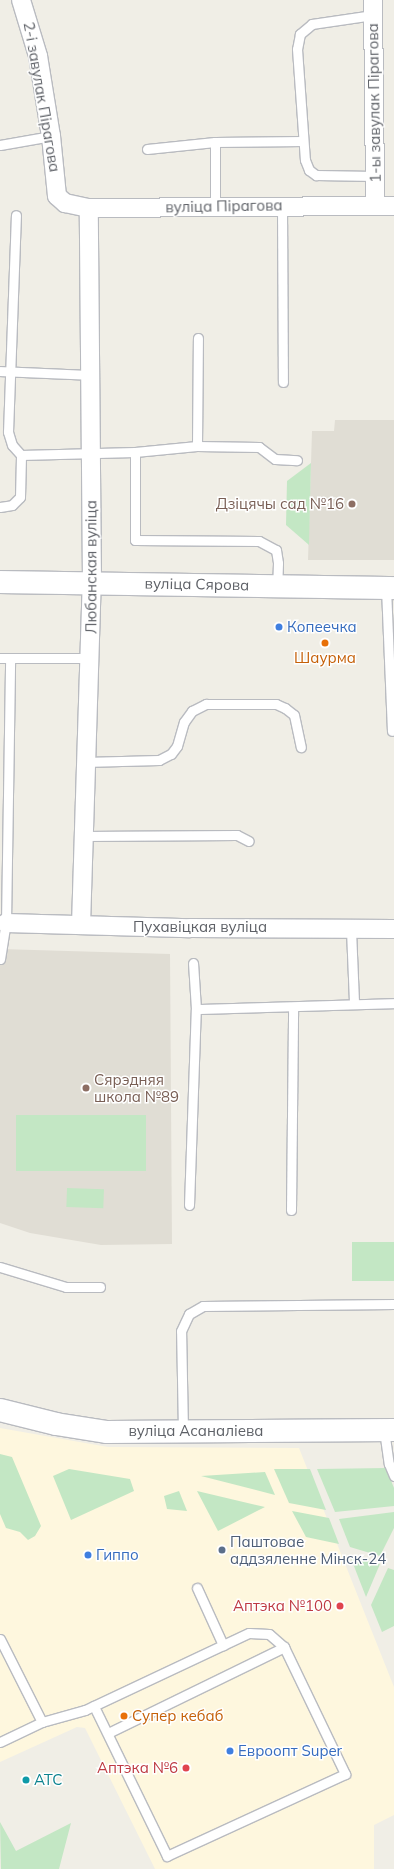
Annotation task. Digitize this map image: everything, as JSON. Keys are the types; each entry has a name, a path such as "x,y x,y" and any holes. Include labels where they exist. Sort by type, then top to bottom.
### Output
{"street":[{"name":"2-і завулак Пірагова","path":"21,0 38,56 51,136 57,196"},
{"name":"1-ы завулак Пірагова","path":"373,7 376,205"},
{"name":"вуліца Пірагова","path":"57,196 65,203 89,208 282,205 394,206"},
{"name":"Любанская вуліца","path":"81,925 84,836 84,762 90,658 92,582 89,208"},
{"name":"вуліца Сярова","path":"0,582 92,582 390,588"},
{"name":"Пухавіцкая вуліца","path":"3,923 351,930 394,929"},
{"name":"вуліца Асаналіева","path":"0,1410 56,1424 107,1432 389,1430"}],"lane":[{"path":"373,7 312,24 300,34 297,49 303,141 305,160 309,170 316,175 375,176"},
{"path":"0,145 51,136"},
{"path":"148,149 215,142 303,141"},
{"path":"215,142 215,207"},
{"path":"282,205 284,382"},
{"path":"0,507 12,505 20,497 21,455 12,445 8,432 4,371 16,215"},
{"path":"197,446 198,338"},
{"path":"4,371 90,375"},
{"path":"21,455 135,452 197,446 259,447 275,459 297,460"},
{"path":"135,452 135,540 259,541 276,550 278,563 277,586"},
{"path":"390,588 392,731"},
{"path":"0,658 90,658"},
{"path":"0,959 3,923 10,658"},
{"path":"84,762 159,760 171,754 177,746 184,722 192,711 206,704 276,704 285,708 294,715 301,747"},
{"path":"84,836 237,835 249,841"},
{"path":"351,930 354,1003"},
{"path":"189,1205 196,1009 193,963"},
{"path":"196,1009 293,1007 354,1003 394,1003"},
{"path":"291,1210 293,1007"},
{"path":"0,1267 66,1287 100,1287"},
{"path":"183,1432 181,1331 189,1314 203,1306 394,1304"},
{"path":"389,1430 389,1464 394,1476"},
{"path":"197,1588 223,1645"},
{"path":"0,1742 42,1722 94,1706 249,1633 269,1634 284,1647 345,1774 167,1856 94,1706"},
{"path":"0,1639 42,1722"},
{"path":"108,1733 284,1647"}],"shaded area":[{"name":"Дзіцячы сад №16","path":"335,420 394,420 394,560 308,560 312,431 334,431"},
{"name":"Сярэдняя школа №89","path":"0,949 170,954 172,1244 101,1245 30,1233 0,1223"},
{"path":"0,1428 108,1447 299,1448 394,1687 394,1815 374,1825 374,1869 155,1869 85,1728 77,1727 0,1762"}],"green space":[{"path":"311,463 309,545 286,525 287,481"},
{"path":"16,1115 146,1115 146,1171 16,1171"},
{"path":"67,1188 104,1189 103,1208 66,1207"},
{"path":"352,1242 394,1242 394,1281 352,1281"},
{"path":"0,1454 12,1457 41,1526 35,1536 28,1540 20,1532 6,1528 0,1514"},
{"path":"386,1468 394,1488 394,1506 335,1512 317,1469"},
{"path":"69,1469 130,1479 134,1491 71,1520 53,1476"},
{"path":"274,1469 310,1469 326,1510 289,1503"},
{"path":"265,1472 275,1495 201,1476"},
{"path":"179,1491 187,1511 167,1509 164,1496"},
{"path":"197,1491 265,1507 218,1531"},
{"path":"292,1511 329,1518 339,1544 306,1537"},
{"path":"394,1512 394,1528 380,1556 350,1547 339,1519"},
{"path":"350,1556 380,1564 366,1597"},
{"path":"388,1568 394,1570 394,1626 382,1632 371,1605"},
{"path":"0,1822 16,1851 71,1823 59,1869 1,1869"}],"place":[{"name":"Дзіцячы сад №16","path":"352,504"},
{"name":"Копеечка","path":"279,627"},
{"name":"Шаурма","path":"325,643"},
{"name":"Сярэдняя школа №89","path":"86,1088"},
{"name":"Паштовае аддзяленне Мінск-24","path":"222,1550"},
{"name":"Гиппо","path":"88,1555"},
{"name":"Аптэка №100","path":"340,1606"},
{"name":"Супер кебаб","path":"124,1716"},
{"name":"Евроопт Super","path":"230,1751"},
{"name":"Аптэка №6","path":"186,1768"},
{"name":"АТС","path":"26,1780"}]}
